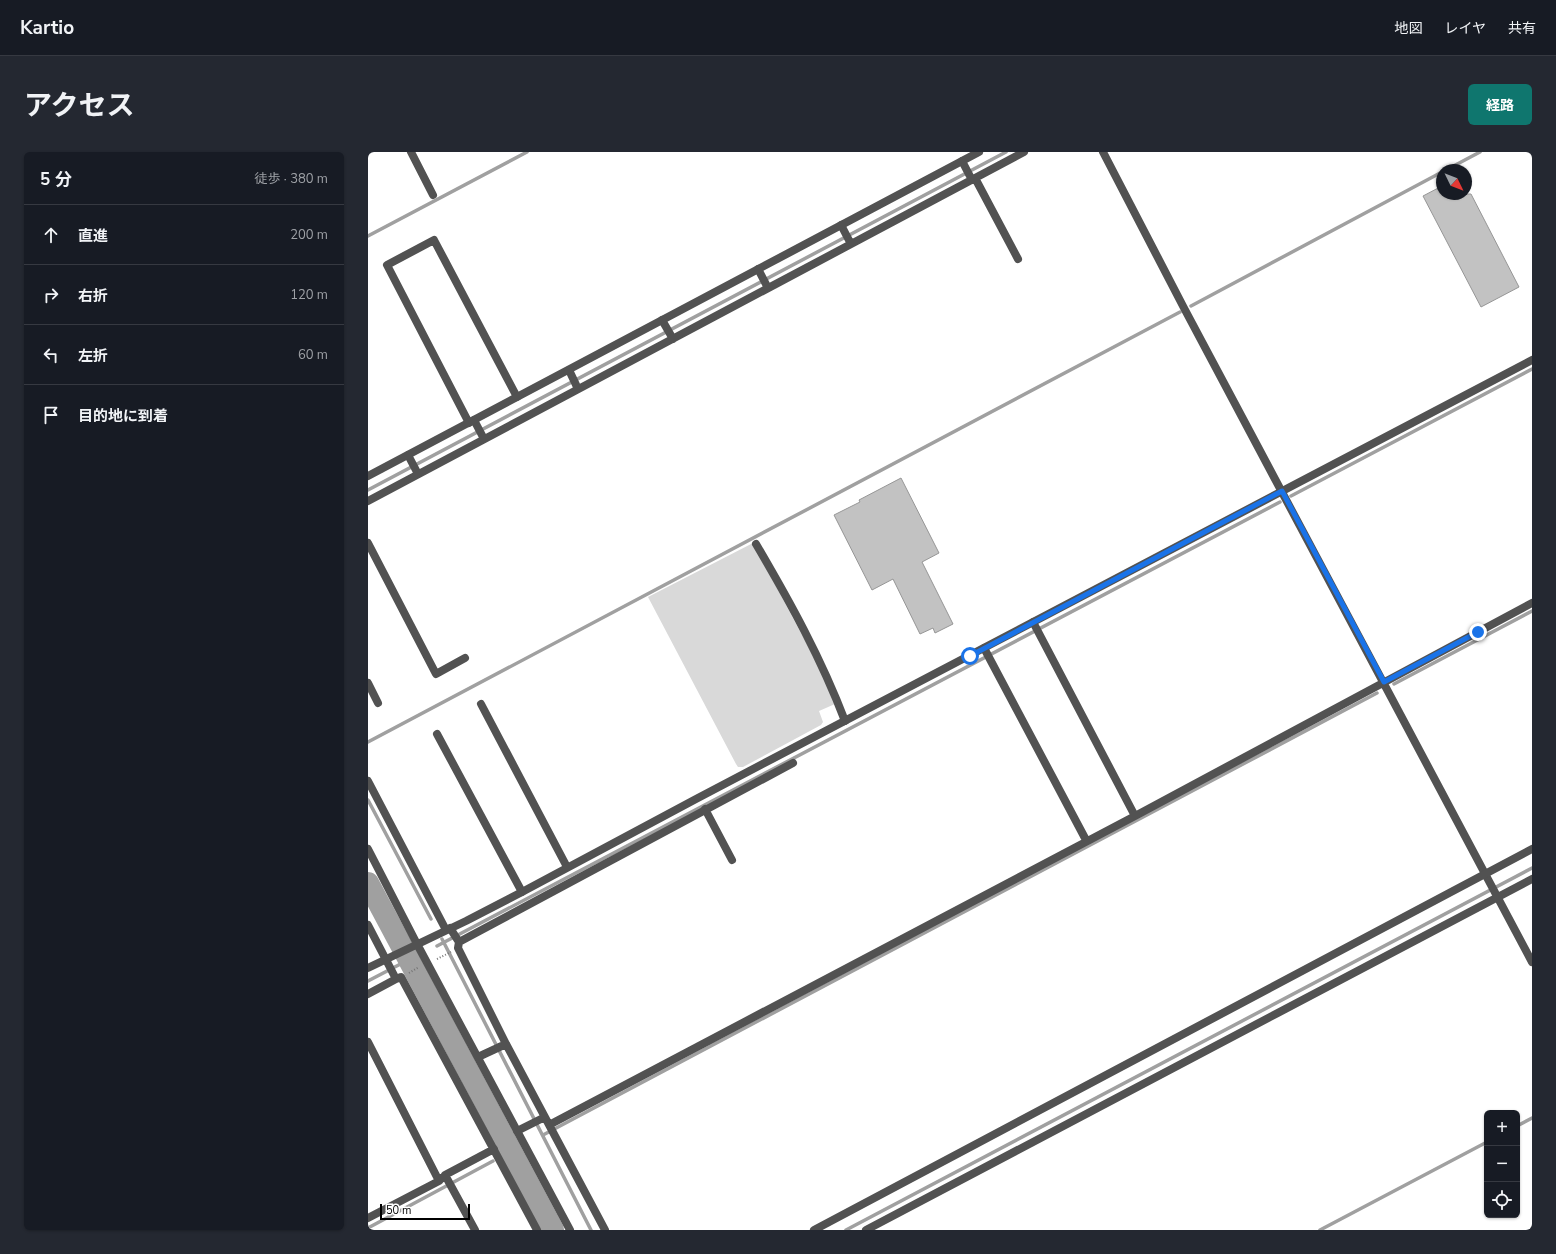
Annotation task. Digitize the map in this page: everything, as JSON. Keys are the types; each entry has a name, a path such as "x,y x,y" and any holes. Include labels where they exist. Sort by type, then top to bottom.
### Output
{"street":[{"path":"368,476 414,465 481,434 576,384 766,283 847,235 962,161 979,152"},
{"path":"368,501 471,422 568,370 758,269 847,235 971,175 1024,152"},
{"path":"1103,152 1184,308 1532,962"},
{"path":"413,153 433,195"},
{"path":"962,161 1018,259"},
{"path":"481,434 471,422 387,265 434,240 517,398"},
{"path":"758,269 766,283"},
{"path":"662,320 670,334"},
{"path":"368,994 392,967 415,945 453,935 567,874 700,806 761,774 845,721 986,653 1036,627 1282,491 1532,360"},
{"path":"568,370 576,384"},
{"path":"368,543 436,674 465,658"},
{"path":"756,544 795,611 830,682 845,721"},
{"path":"551,1129 1086,840 1134,816 1532,602"},
{"path":"1036,627 1134,816"},
{"path":"986,653 1086,840"},
{"path":"368,683 378,703"},
{"path":"481,704 567,874"},
{"path":"437,734 522,892"},
{"path":"453,935 466,921 522,892 567,874 761,774 793,763"},
{"path":"368,780 453,935 500,1047 538,1120 551,1129 605,1230"},
{"path":"700,806 732,860"},
{"path":"368,849 415,945 478,1057 570,1230"},
{"path":"814,1230 1532,849"},
{"path":"866,1230 1497,895 1532,879"},
{"path":"368,925 392,967 401,977 537,1230"},
{"path":"368,968 392,967"},
{"path":"368,1042 475,1230"},
{"path":"478,1057 500,1047"},
{"path":"517,1131 538,1120"},
{"path":"368,1218 446,1181 494,1149"}],"path":[{"path":"432,956 437,959 445,955"},
{"path":"410,972 418,968"}],"shaded area":[{"path":"753,543 828,684 835,704 819,711 823,722 821,725 743,767 738,767 648,597"}],"building":[{"path":"1436,189 1436,200 1472,200 1472,196 1519,287 1481,307 1423,196"},
{"path":"901,478 939,553 922,562 953,624 935,633 933,628 920,634 893,579 872,590 834,515"}],"waterway":[{"path":"368,236 527,152"},
{"path":"368,490 1006,152"},
{"path":"1457,164 1480,152"},
{"path":"1191,306 1436,175"},
{"path":"368,742 1180,312"},
{"path":"1291,496 1532,369"},
{"path":"437,946 1280,502"},
{"path":"1394,684 1532,611"},
{"path":"543,1135 1377,693"},
{"path":"368,800 431,919"},
{"path":"846,1230 1532,868"},
{"path":"368,883 553,1230"},
{"path":"442,939 591,1230"},
{"path":"368,981 414,957"},
{"path":"1520,1124 1532,1118"},
{"path":"1320,1230 1484,1144"},
{"path":"506,1154 511,1152"},
{"path":"368,1228 493,1161"}],"route":[{"path":"970,656 1282,491 1384,682 1478,632"}]}
